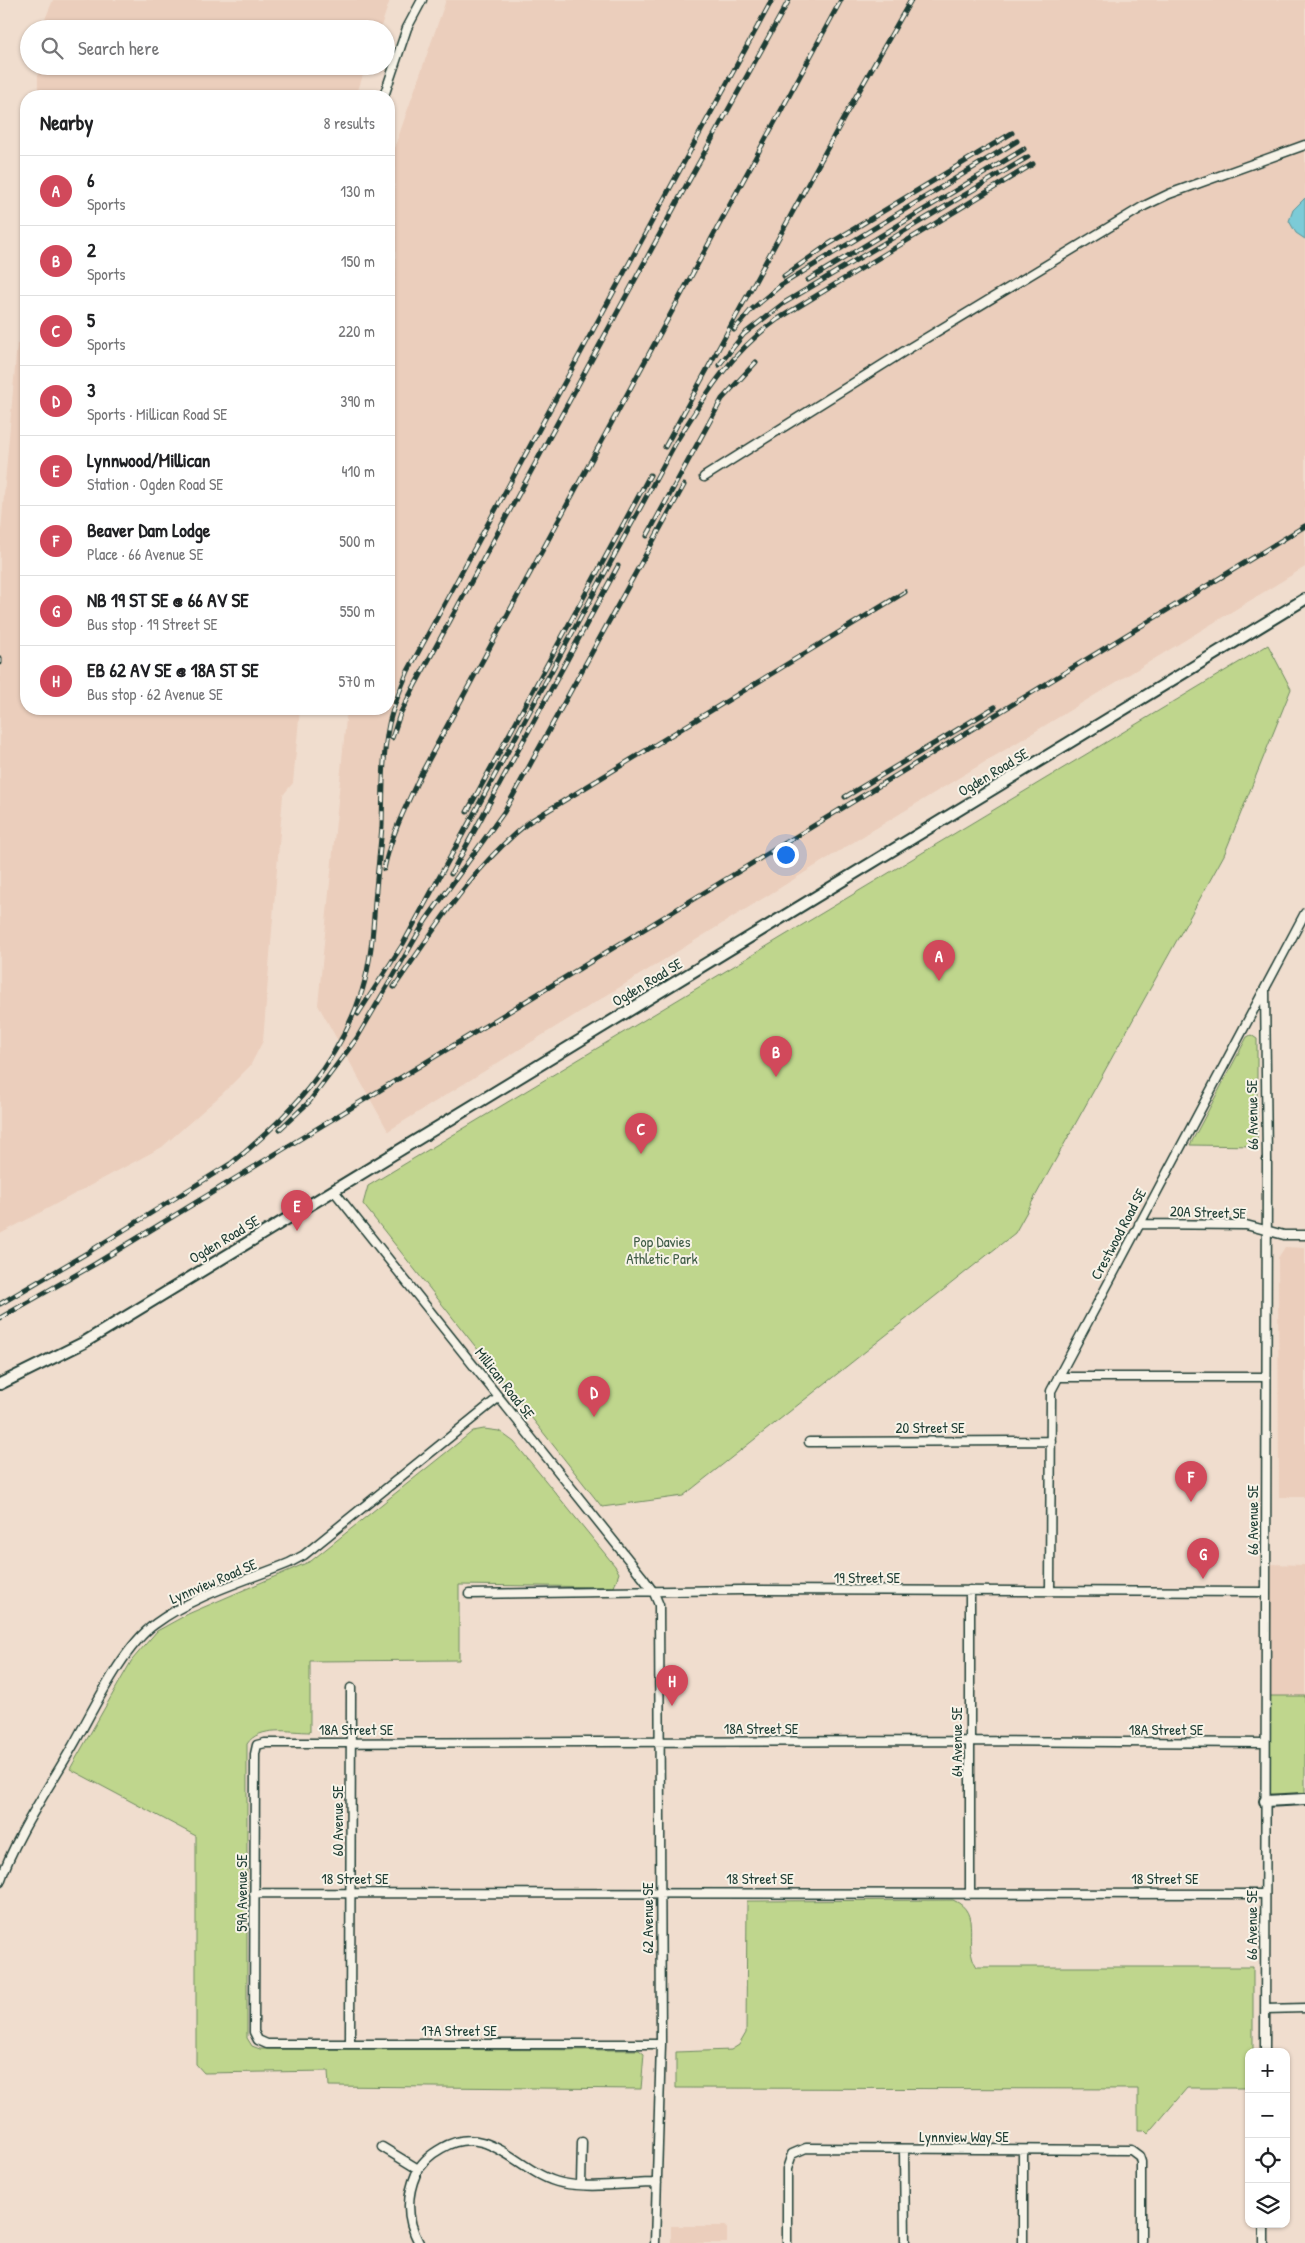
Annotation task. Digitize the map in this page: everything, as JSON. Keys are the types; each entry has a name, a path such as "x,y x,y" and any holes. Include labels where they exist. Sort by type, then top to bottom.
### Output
{"street":[{"path":"395,63 407,28 422,0"},
{"path":"386,90 391,75"},
{"path":"704,477 911,347 1144,206 1170,194 1305,145"},
{"name":"Ogden Road SE","path":"0,1384 83,1343 1305,599"},
{"name":"Crestwood Road SE","path":"1050,1591 1052,1391 1305,913"},
{"name":"66 Avenue SE","path":"1265,989 1265,2048"},
{"name":"Millican Road SE","path":"334,1190 654,1593"},
{"name":"20A Street SE","path":"1139,1224 1246,1225 1284,1235 1305,1235"},
{"path":"1058,1377 1266,1377"},
{"name":"Lynnview Road SE","path":"0,1882 10,1856 74,1744 126,1655 145,1632 183,1606 289,1563 304,1555 498,1398"},
{"name":"20 Street SE","path":"808,1442 1051,1441"},
{"name":"19 Street SE","path":"469,1594 654,1593 742,1590 1266,1592"},
{"name":"64 Avenue SE","path":"970,1590 970,1893"},
{"name":"62 Avenue SE","path":"654,1593 659,1605 660,1620 661,2044 656,2243"},
{"name":"60 Avenue SE","path":"350,1688 350,2044"},
{"name":"18A Street SE","path":"257,1745 265,1743 969,1741 1265,1743"},
{"name":"59A Avenue SE","path":"257,1745 255,1754 254,2032 258,2040"},
{"path":"1265,1801 1305,1799"},
{"name":"18 Street SE","path":"254,1893 1265,1894"},
{"path":"1265,2009 1305,2008"},
{"name":"17A Street SE","path":"258,2040 267,2044 661,2044"},
{"path":"419,2243 410,2220 408,2205 413,2182 418,2169 430,2155 448,2144 477,2140 496,2147 545,2178 563,2183 657,2183"},
{"path":"581,2184 582,2142"},
{"path":"382,2147 418,2169"},
{"name":"Lynnview Way SE","path":"787,2243 787,2169 792,2154 806,2148 1125,2150 1135,2153 1141,2162 1141,2243"},
{"path":"904,2150 905,2243"},
{"path":"1023,2150 1023,2243"},
{"path":"1264,2228 1264,2243"}],"shaded area":[{"path":"53,0 390,0 383,20 45,20"},
{"path":"446,0 1305,0 1305,567 865,835 388,1131 318,1005 346,715 395,715 395,146"},
{"path":"38,75 363,75 358,90 38,90"},
{"path":"17,344 20,344 20,715 299,715 293,783 283,795 263,1041 250,1066 222,1094 162,1147 0,1234 0,542"},
{"path":"1285,1247 1305,1248 1305,1497 1279,1497 1278,1258"},
{"path":"1266,1564 1305,1565 1305,1696 1265,1696"},
{"path":"671,2226 727,2226 727,2243 671,2243"}],"green space":[{"name":"Pop Davies Athletic Park","path":"1268,645 1291,689 1224,855 1015,1233 683,1496 602,1507 363,1204 368,1186"},
{"path":"1251,1035 1257,1039 1257,1146 1190,1145 1247,1037"},
{"path":"484,1429 499,1431 514,1442 615,1566 619,1573 614,1587 459,1585 459,1660 310,1661 310,1732 267,1732 252,1738 247,1744 247,2038 252,2046 260,2049 639,2050 644,2054 641,2089 329,2086 328,2071 204,2073 196,2064 196,1836 70,1769 132,1660 157,1631 188,1614 311,1561 473,1431"},
{"path":"1265,1696 1305,1696 1305,1799 1265,1801"},
{"path":"953,1900 968,1913 971,1949 977,1967 1253,1967 1253,2048 1245,2048 1245,2088 1187,2088 1148,2134 1144,2130 1138,2130 1138,2089 676,2088 676,2052 731,2050 739,2045 746,2033 747,1901"}],"water":[{"path":"1305,198 1305,239 1296,233 1289,221 1293,210"}],"railway":[{"path":"395,704 408,671 772,0"},
{"path":"392,738 400,714 414,687 789,0"},
{"path":"384,869 395,832 421,774 841,0"},
{"path":"665,447 847,112 911,0"},
{"path":"784,276 829,244 1012,133"},
{"path":"734,330 751,310 781,285 1017,141"},
{"path":"808,280 1024,149"},
{"path":"719,365 744,334 784,303 1028,157"},
{"path":"358,1014 403,944 676,442 721,375 746,345 778,319 1033,164"},
{"path":"647,536 722,399 756,362"},
{"path":"467,812 650,475"},
{"path":"280,1129 309,1102 357,1038 426,920 504,812 684,485"},
{"path":"0,1318 95,1264 1305,526"},
{"path":"451,874 618,566"},
{"path":"394,987 472,878 509,839 529,822 905,592"},
{"path":"0,658 0,663"},
{"path":"845,797 995,707"},
{"path":"228,1166 270,1130 308,1089 340,1043 362,991 370,958 382,826 385,750 392,715"},
{"path":"0,1304 87,1253 233,1162"}],"place":[{"name":"6","path":"939,981"},
{"name":"2","path":"776,1077"},
{"name":"5","path":"641,1154"},
{"name":"Lynnwood/Millican","path":"297,1231"},
{"name":"3","path":"594,1417"},
{"name":"Beaver Dam Lodge","path":"1191,1502"},
{"name":"NB 19 ST SE @ 66 AV SE","path":"1203,1579"},
{"name":"EB 62 AV SE @ 18A ST SE","path":"672,1706"}]}
